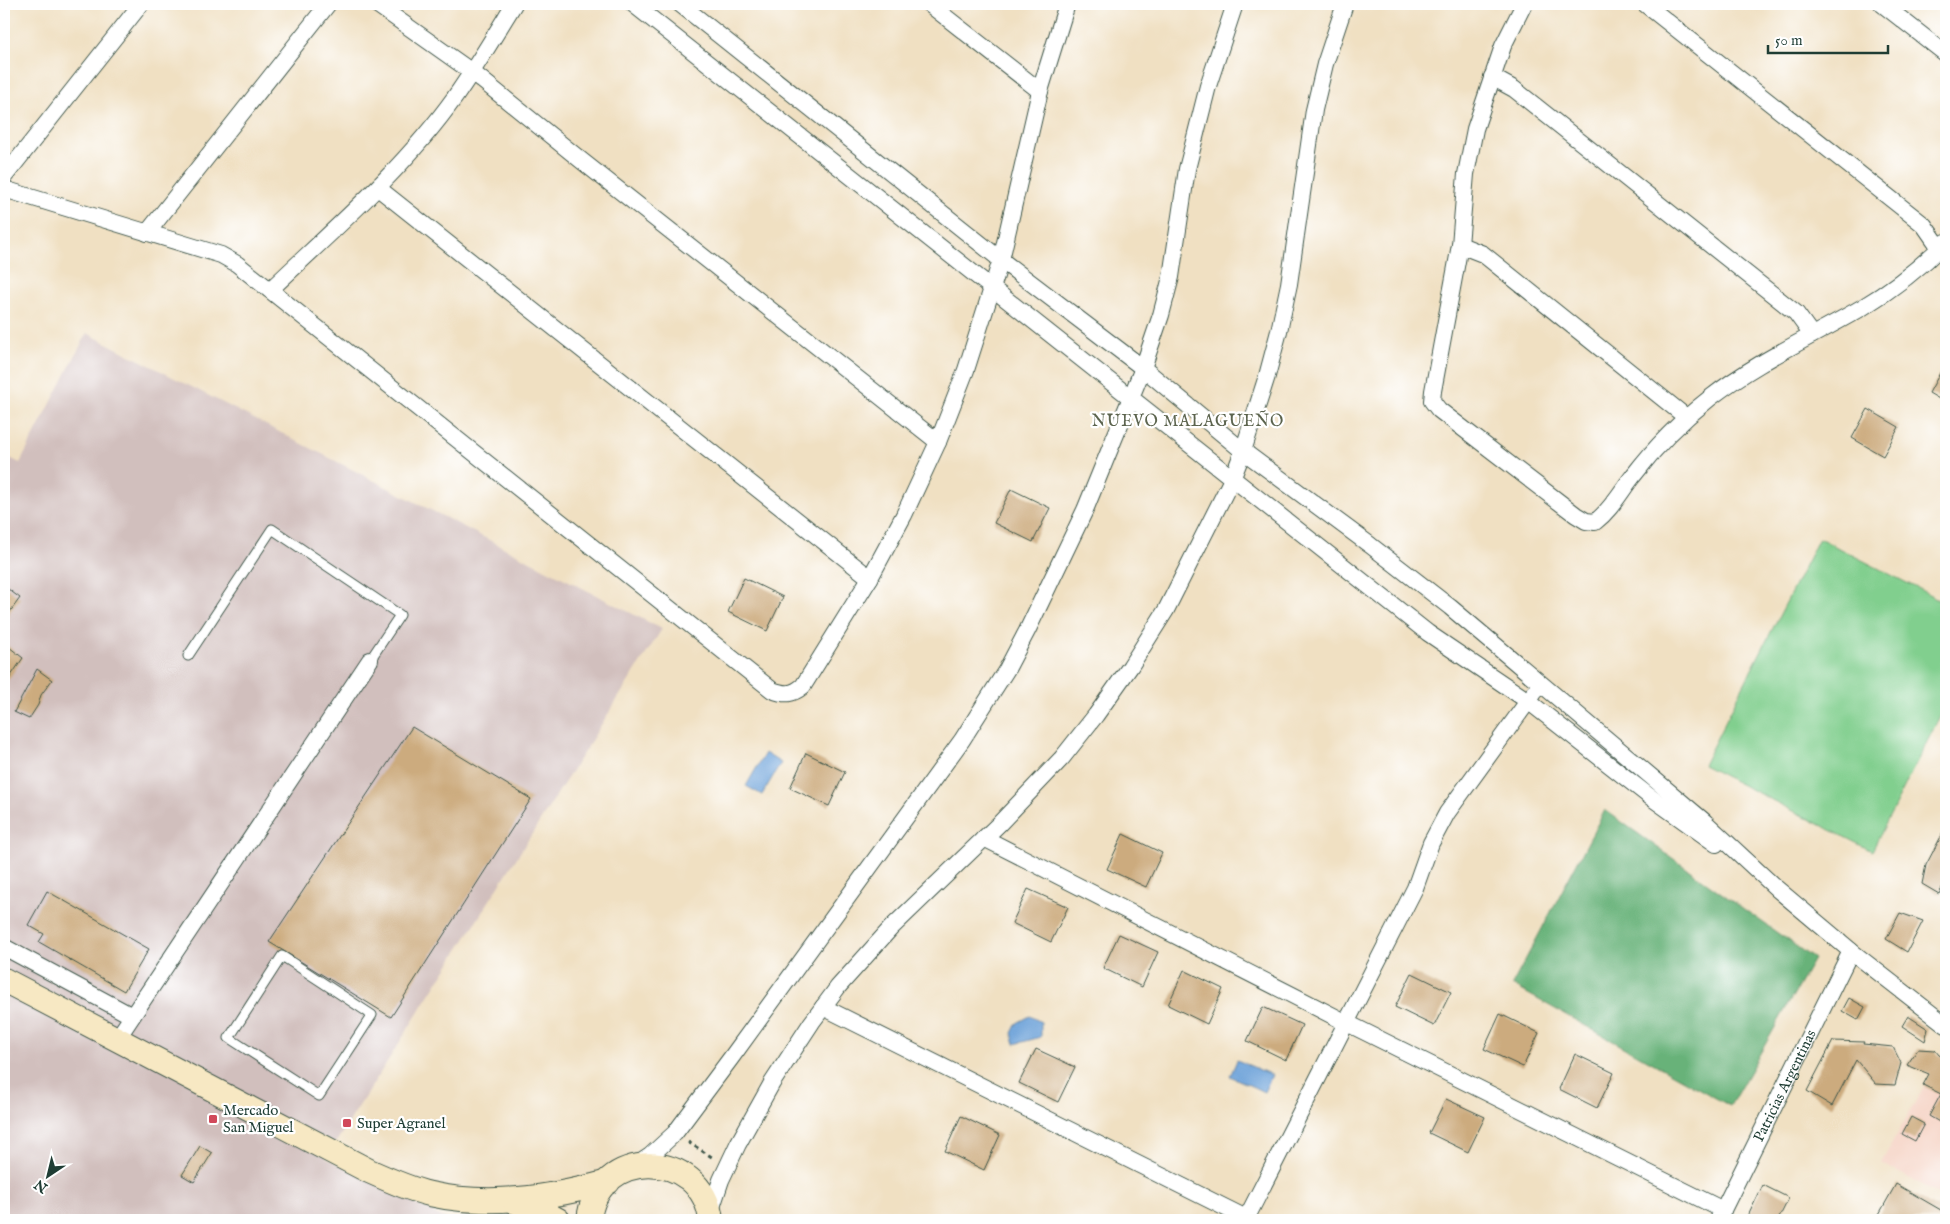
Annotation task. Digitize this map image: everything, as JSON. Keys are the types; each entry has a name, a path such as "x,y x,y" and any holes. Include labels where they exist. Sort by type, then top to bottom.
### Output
{"main road":[{"path":"4,980 369,1171 399,1184 430,1194 465,1198 504,1199 567,1193 608,1182"},
{"path":"589,1220 596,1197 615,1175 633,1167 653,1165 672,1169 690,1179 703,1194 710,1217"},
{"path":"504,1199 534,1206 558,1220"}],"street":[{"path":"4,177 141,4"},
{"path":"147,233 328,4"},
{"path":"376,4 472,72 938,442"},
{"path":"270,290 378,188 420,141 472,72 514,4"},
{"path":"633,4 992,290 1078,354 1428,634 1528,701 1649,796 1776,888"},
{"path":"680,4 1001,260 1143,368 1244,451 1370,544 1443,602 1705,822 1776,888 1851,951 1946,1025"},
{"path":"929,4 1040,91"},
{"path":"4,189 220,255 237,264 772,690 784,694 794,693 803,686 870,578 904,515 938,442 966,370 1001,260 1040,91 1067,4"},
{"path":"633,1167 656,1150 685,1121 935,778 986,704 1007,669 1085,510 1143,368 1161,315 1171,277 1182,203 1208,86 1235,4"},
{"path":"710,1217 721,1180 738,1144 777,1074 838,987 885,934 984,838 1062,758 1130,667 1166,610 1233,477 1244,451 1279,331 1289,284 1314,110 1325,64 1345,4"},
{"path":"1524,4 1503,46 1475,129 1468,166 1460,245 1432,401 1439,410 1576,515 1586,521 1595,522 1604,516 1634,474 1686,418 1712,396 1771,357 1864,306 1902,280 1943,245 1924,225 1645,4"},
{"path":"1882,4 1946,54"},
{"path":"1492,77 1514,89 1789,307 1796,313 1812,335"},
{"path":"378,188 870,578"},
{"path":"1460,245 1483,254 1686,418"},
{"path":"117,1039 370,660"},
{"path":"823,1007 1248,1219 1415,888 1438,829 1447,813 1540,685"},
{"path":"984,838 1720,1215"},
{"path":"4,947 132,1016"},
{"name":"Patricias Argentinas","path":"1720,1215 1851,951"}],"lane":[{"path":"188,656 272,529 400,615 370,660"},
{"path":"282,956 372,1015 319,1096 229,1038 282,956"}],"path":[{"path":"688,1142 722,1163"}],"shaded area":[{"path":"87,333 662,629 326,1158 448,1220 4,1220 4,455 20,463"},
{"path":"1946,1047 1946,1198 1881,1163"}],"green space":[{"path":"1819,538 1946,603 1946,704 1872,851 1703,765"},
{"path":"1605,810 1814,959 1730,1106 1512,985"}],"water":[{"path":"765,753 781,763 762,795 746,786"},
{"path":"1030,1016 1041,1022 1041,1037 1015,1044 1012,1033 1017,1023"},
{"path":"1237,1060 1272,1075 1264,1092 1230,1076"}],"building":[{"path":"1946,362 1946,403 1929,393"},
{"path":"1868,409 1899,427 1883,456 1852,438"},
{"path":"1011,489 1050,508 1033,542 994,523"},
{"path":"744,578 783,597 767,631 728,612"},
{"path":"4,586 20,598 4,620"},
{"path":"4,643 23,658 4,686"},
{"path":"37,669 52,680 41,695 38,705 29,719 14,712"},
{"path":"412,727 531,799 391,1017 269,942"},
{"path":"806,753 845,772 829,806 790,788"},
{"path":"1946,827 1946,880 1939,894 1922,884 1926,865"},
{"path":"1123,834 1162,853 1146,887 1107,869"},
{"path":"1028,889 1068,907 1051,942 1012,923"},
{"path":"47,891 149,949 124,991 39,942 44,934 28,925"},
{"path":"1900,913 1923,921 1907,952 1886,939"},
{"path":"1119,934 1158,952 1142,987 1103,968"},
{"path":"1184,970 1223,989 1207,1024 1168,1005"},
{"path":"1412,973 1451,992 1434,1026 1395,1007"},
{"path":"1849,998 1865,1007 1858,1020 1842,1011"},
{"path":"1263,1007 1302,1025 1286,1060 1247,1041"},
{"path":"1500,1014 1539,1033 1523,1067 1484,1049"},
{"path":"1908,1016 1928,1029 1925,1041 1902,1026"},
{"path":"1833,1041 1864,1042 1863,1044 1893,1047 1901,1063 1895,1085 1876,1084 1856,1060 1832,1106 1807,1091"},
{"path":"1036,1049 1075,1067 1058,1102 1019,1083"},
{"path":"1918,1049 1935,1050 1946,1059 1946,1111 1941,1123 1929,1116 1941,1094 1923,1085 1929,1074 1907,1065"},
{"path":"1575,1054 1614,1073 1597,1108 1559,1089"},
{"path":"1446,1099 1485,1117 1468,1152 1429,1133"},
{"path":"961,1116 1000,1135 984,1170 945,1151"},
{"path":"1911,1117 1924,1124 1915,1141 1902,1134"},
{"path":"200,1146 212,1153 194,1182 182,1175"},
{"path":"1896,1184 1946,1213 1946,1220 1886,1220 1878,1216"},
{"path":"1763,1185 1789,1198 1778,1220 1746,1220"}],"place":[{"name":"Mercado San Miguel","path":"213,1119"},
{"name":"Super Agranel","path":"347,1123"}],"district":[{"name":"NUEVO MALAGUEÑO","path":"1188,422"}]}
